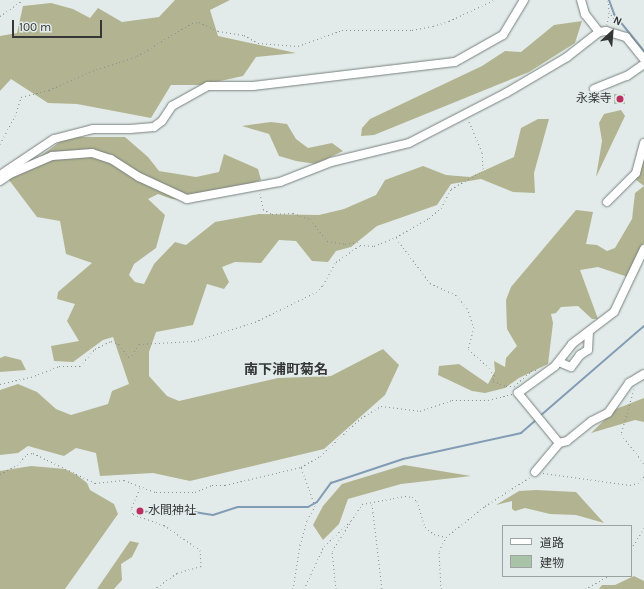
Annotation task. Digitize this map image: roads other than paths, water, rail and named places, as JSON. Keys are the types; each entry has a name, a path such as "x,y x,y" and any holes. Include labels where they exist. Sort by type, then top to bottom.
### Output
{"street":[{"path":"0,175 54,139 93,129 130,130 154,126 162,121 172,106 208,86 253,86 455,62 502,35 524,0"},
{"path":"581,0 585,14 603,32 626,37 644,58"},
{"path":"0,181 10,174 52,156 92,153 111,159 139,177 187,199 290,179 331,162 408,143 506,93 567,57 603,32"},
{"path":"594,89 642,66"},
{"path":"607,202 636,173 644,143"},
{"path":"560,443 518,393 552,368 559,362 568,348 608,317 618,305 644,248"},
{"path":"559,362 571,367 580,355 588,350 589,332"},
{"path":"535,472 560,443 578,434 592,421 608,413 629,383 644,374"}],"waterway":[{"path":"609,0 614,14 644,51"},
{"path":"540,416 644,326"},
{"path":"140,511 171,515 188,511 213,515 238,507 308,507 317,502 331,483 403,459 521,433 537,419"}],"place":[{"name":"永楽寺","path":"620,99"},
{"name":"水間神社","path":"140,511"}],"district":[{"name":"南下浦町菊名","path":"286,370"}]}
